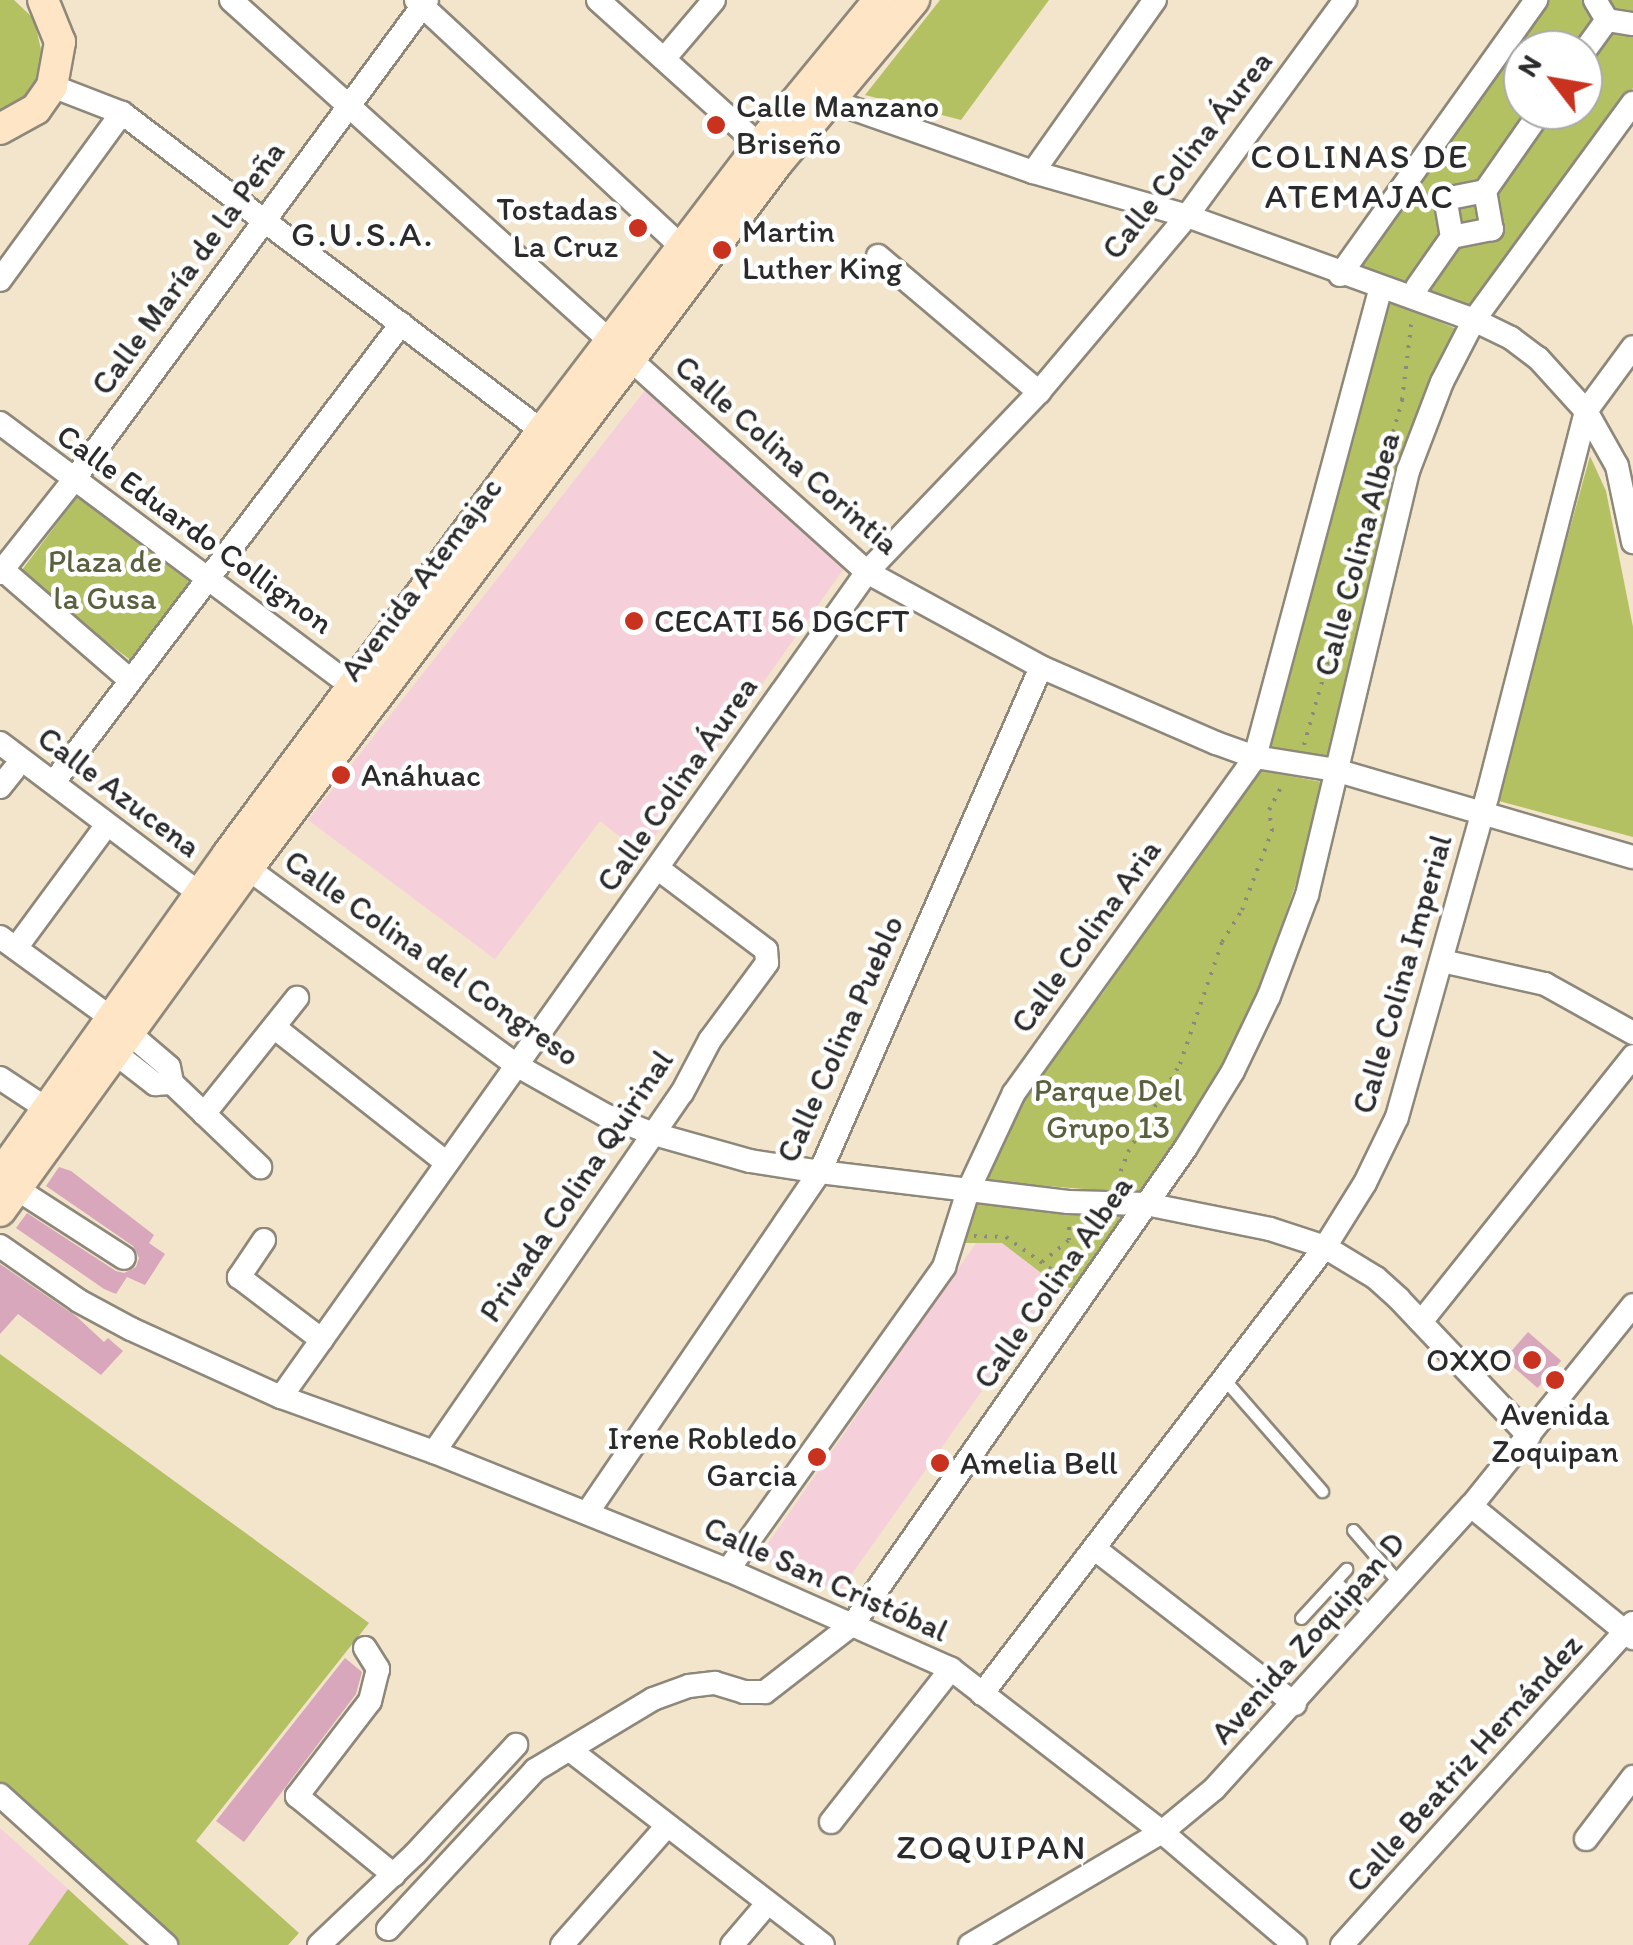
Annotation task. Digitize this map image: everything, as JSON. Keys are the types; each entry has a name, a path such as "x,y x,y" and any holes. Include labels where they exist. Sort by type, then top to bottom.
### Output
{"main road":[{"path":"0,129 36,109 52,86 60,42 44,0"},
{"name":"Avenida Atemajac","path":"817,96 879,0"},
{"name":"Avenida Atemajac","path":"6,1191 47,1109 118,1035 200,894 238,861 769,154 817,96 914,0"},
{"name":"Avenida Atemajac","path":"6,1191 238,861 352,686 542,431 618,352 682,247 769,154"}],"street":[{"name":"Calle Colina Corintia","path":"231,0 867,572 1042,667 1255,757 1335,770 1633,857"},
{"path":"598,0 769,154"},
{"path":"664,59 714,0"},
{"path":"1033,172 1155,0"},
{"name":"Calle Colina Áurea","path":"281,1397 867,572 1038,392 1187,216 1345,0"},
{"path":"1340,275 1536,0"},
{"name":"Calle María de la Peña","path":"1,571 73,481 421,2"},
{"path":"421,2 682,247"},
{"path":"1601,10 1633,24"},
{"path":"52,86 122,112 542,431"},
{"path":"817,96 1033,172 1187,216 1340,275 1474,320 1538,358 1586,412 1618,466 1633,542"},
{"name":"Calle Colina Albea","path":"388,1929 433,1875 535,1770 653,1699 690,1686 715,1682 744,1692 765,1692 852,1624 1146,1204 1233,1071 1270,996 1307,895 1408,472 1442,382 1474,320 1633,103"},
{"path":"0,280 122,112"},
{"path":"1452,237 1492,230 1484,192 1526,130"},
{"path":"1415,298 1452,237 1444,199 1484,192"},
{"path":"878,256 1038,392"},
{"name":"Calle Colina Aria","path":"728,1570 944,1267 968,1191 1014,1093 1255,757 1380,288"},
{"path":"54,782 401,324"},
{"name":"Calle Colina Imperial","path":"982,1694 1325,1247 1365,1184 1398,1117 1483,813 1586,412 1633,347"},
{"name":"Calle Eduardo Collignon","path":"0,424 352,686"},
{"path":"1,571 129,680"},
{"name":"Calle Colina Pueblo","path":"587,1513 820,1172 1042,667"},
{"name":"Calle Azucena","path":"0,743 200,894"},
{"path":"100,834 8,942 118,1035 156,1084 172,1083 260,1167"},
{"name":"Calle Colina del Congreso","path":"238,861 516,1066 607,1116 654,1134 750,1160 820,1172 1068,1202 1146,1204 1270,1230 1325,1247 1376,1278 1528,1436"},
{"name":"Privada Colina Quirinal","path":"434,1452 654,1134 710,1040 769,956 657,868"},
{"path":"1442,961 1546,984 1633,1033"},
{"path":"204,1114 297,998"},
{"path":"274,1027 447,1163"},
{"path":"1421,1322 1633,1056"},
{"path":"0,1078 47,1109"},
{"path":"6,1191 124,1258"},
{"path":"264,1240 239,1277 322,1340"},
{"name":"Calle San Cristóbal","path":"0,1246 97,1310 281,1397 434,1452 728,1570 951,1669 1162,1832 1294,1945"},
{"name":"Avenida Zoquipan D","path":"970,1945 1162,1832 1214,1789 1472,1506 1633,1306"},
{"path":"1472,1506 1630,1631"},
{"path":"1095,1549 1295,1704"},
{"name":"Calle Beatriz Hernández","path":"1342,1945 1630,1631"},
{"path":"364,1648 378,1669 370,1701 297,1796 394,1875"},
{"path":"831,1822 951,1669"},
{"path":"319,1945 416,1854 516,1745"},
{"path":"570,1750 823,1945"},
{"path":"1586,1840 1633,1777"},
{"path":"0,1795 166,1945"},
{"path":"562,1945 667,1826"},
{"path":"416,1854 433,1875"},
{"path":"732,1945 768,1904"}],"lane":[{"path":"1224,1378 1322,1492"},
{"path":"1353,1530 1401,1585"},
{"path":"1302,1618 1346,1568"},
{"path":"1336,1582 1373,1615"}],"path":[{"path":"1113,1192 1128,1152 1180,1064 1222,942 1242,910 1272,831 1269,810 1296,764 1402,400 1415,298"},
{"path":"1042,1262 1069,1240 1068,1202"},
{"path":"964,1235 1006,1238 1067,1280"}],"shaded area":[{"name":"CECATI 56 DGCFT","path":"646,389 845,567 642,854 600,821 495,959 308,820"},
{"path":"976,1243 1002,1243 1057,1285 839,1592 758,1558"},
{"path":"0,1828 68,1889 28,1945 0,1945"}],"green space":[{"path":"0,0 14,0 34,19 43,58 37,79 24,97 0,110"},
{"path":"940,0 1049,0 961,120 865,95"},
{"path":"1549,0 1633,0 1633,88 1603,130 1603,30 1527,30"},
{"path":"1503,64 1503,130 1603,130 1475,309 1356,268"},
{"path":"1387,300 1459,330 1334,758 1265,750"},
{"path":"1590,456 1606,491 1633,627 1633,837 1495,800"},
{"name":"Plaza de la Gusa","path":"77,497 193,584 134,663 18,575"},
{"name":"Parque Del Grupo 13","path":"1258,770 1322,782 1301,869 1245,1031 1145,1194 984,1181 1026,1091 1103,993"},
{"name":"Parque Del Grupo 13","path":"973,1201 1132,1215 1080,1290 1057,1285 1002,1243 963,1243"},
{"path":"0,1354 369,1623 196,1841 299,1933 288,1945 180,1945 0,1782"},
{"path":"68,1889 129,1945 28,1945"}],"building":[{"path":"59,1167 71,1171 154,1235 149,1243 165,1254 145,1285 127,1277 116,1294 104,1289 16,1228 27,1213 116,1271 124,1273 136,1267 139,1258 133,1246 46,1186"},
{"path":"0,1264 76,1316 104,1342 108,1338 123,1351 101,1375 18,1314 0,1334"},
{"name":"OXXO","path":"1528,1332 1561,1361 1538,1388 1504,1359"},
{"path":"345,1658 362,1672 356,1694 244,1842 216,1821"}],"place":[{"name":"Calle Manzano Briseño","path":"716,125"},
{"name":"Tostadas La Cruz","path":"638,228"},
{"name":"Martin Luther King","path":"722,250"},
{"name":"CECATI 56 DGCFT","path":"634,621"},
{"name":"Anáhuac","path":"341,775"},
{"name":"OXXO","path":"1532,1360"},
{"name":"Avenida Zoquipan","path":"1555,1380"},
{"name":"Irene Robledo Garcia","path":"817,1457"},
{"name":"Amelia Bell","path":"940,1463"}],"district":[{"name":"COLINAS DE ATEMAJAC","path":"1360,176"},
{"name":"G.U.S.A.","path":"363,234"},
{"name":"ZOQUIPAN","path":"992,1847"}]}
